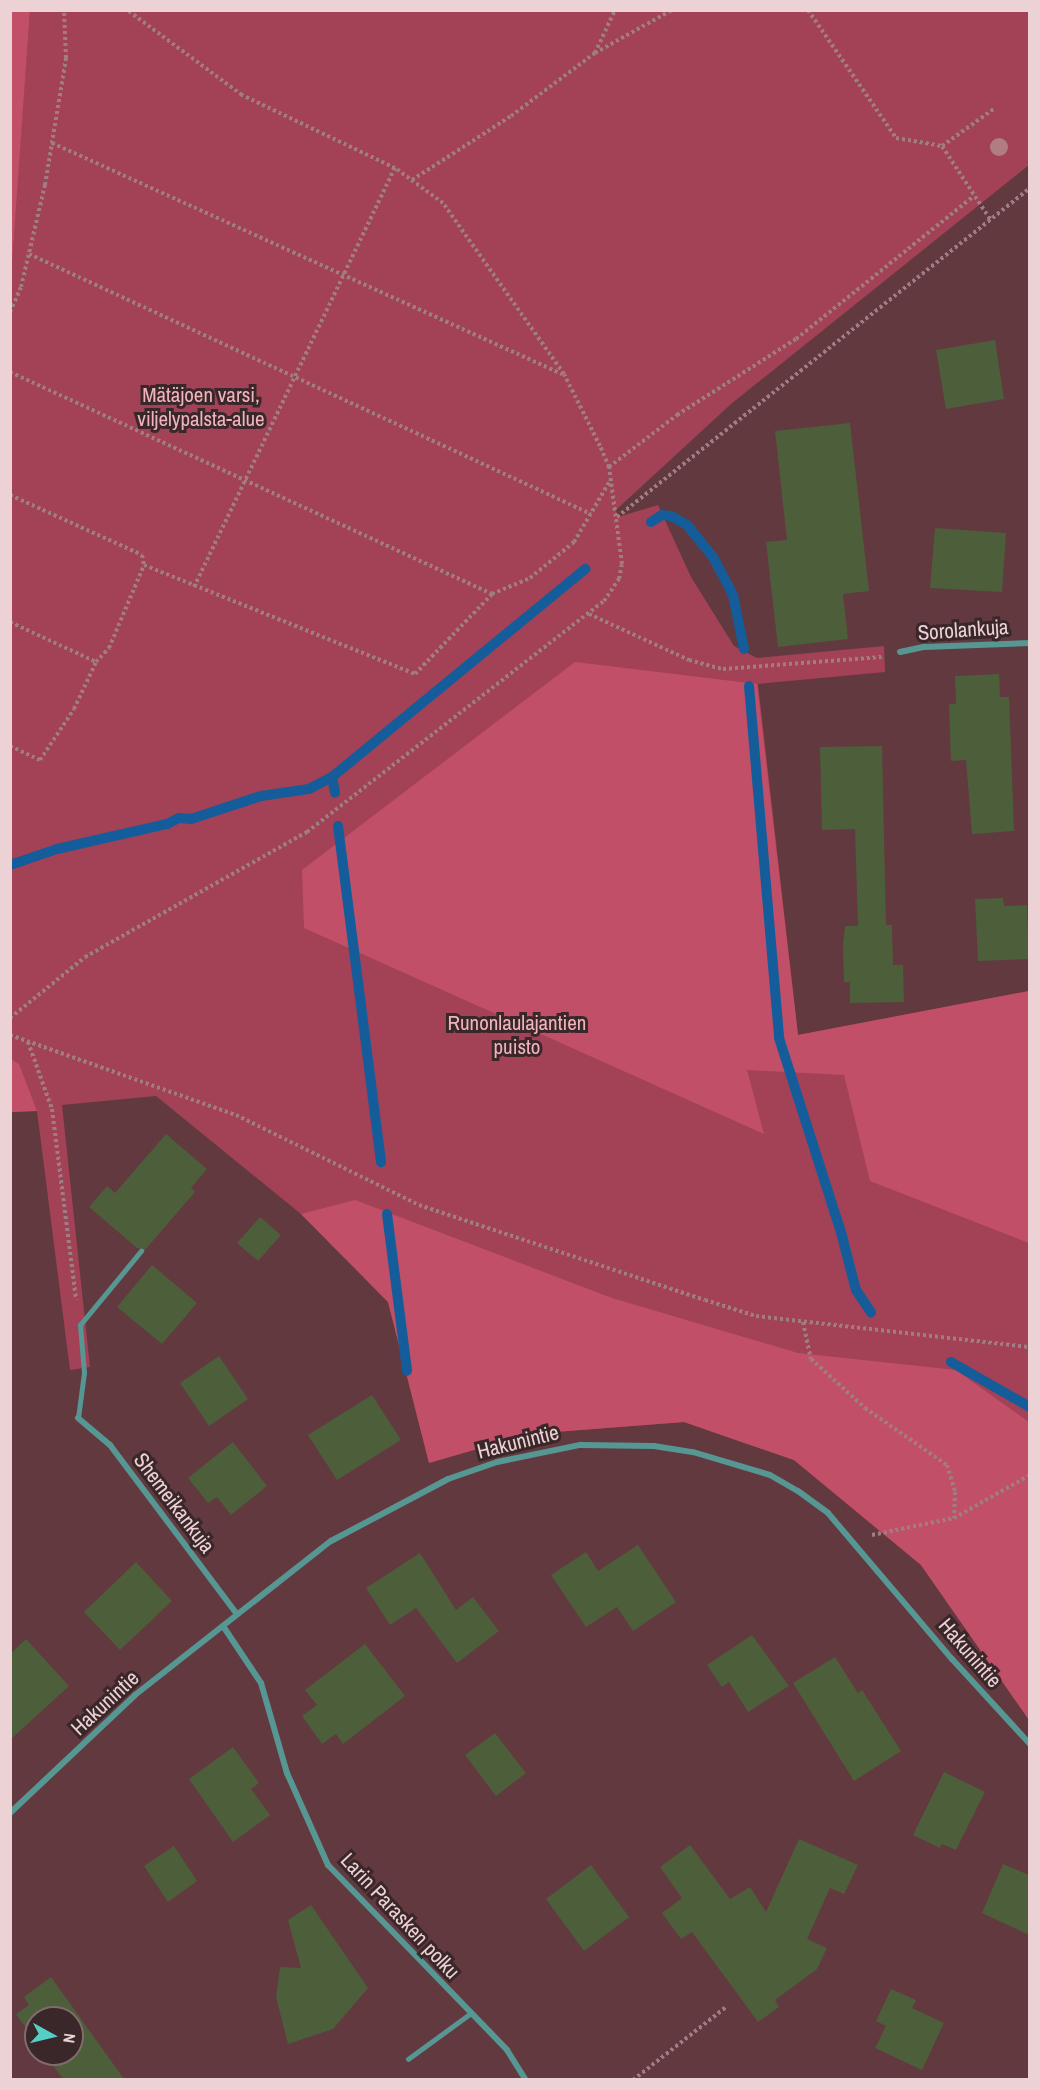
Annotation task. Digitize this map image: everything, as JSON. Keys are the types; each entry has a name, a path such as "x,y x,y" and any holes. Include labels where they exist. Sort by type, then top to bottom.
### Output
{"street":[{"name":"Sorolankuja","path":"900,652 924,647 1029,643"},
{"name":"Shemeikankuja","path":"78,1418 110,1445 236,1614"},
{"name":"Hakunintie","path":"10,1813 135,1695 331,1541 416,1494 497,1462 580,1445 664,1448 770,1475 828,1513 952,1659 1029,1744"},
{"name":"Larin Parasken polku","path":"223,1626 261,1683 287,1773 328,1865 507,2050 526,2079"}],"lane":[{"path":"78,1418 84,1373 80,1325 141,1251"},
{"path":"408,2059 471,2013"}],"path":[{"path":"10,312 29,254 52,143 66,58 64,10"},
{"path":"10,1018 85,957 307,832 604,601 619,579 622,564 609,466 564,374 443,203 395,168 242,95 126,10"},
{"path":"595,53 615,10"},
{"path":"412,180 511,116 595,53 672,10"},
{"path":"808,10 896,138 942,146 995,108"},
{"path":"52,143 564,374"},
{"path":"942,146 990,219"},
{"path":"194,587 293,376 395,168"},
{"path":"617,517 1029,188"},
{"path":"609,466 677,416 796,339 974,196"},
{"path":"29,254 591,514"},
{"path":"10,372 245,478 492,594"},
{"path":"144,565 415,674 492,594 530,579 574,542 610,480"},
{"path":"10,495 142,555 144,565 109,648 96,662 74,709 40,760 10,746"},
{"path":"588,614 689,660 723,669 880,658 900,652"},
{"path":"10,622 96,662"},
{"path":"10,1035 236,1115 419,1205 756,1316 1029,1347"},
{"path":"28,1041 52,1109 80,1325"},
{"path":"803,1322 811,1359 864,1408 947,1465 955,1492 954,1518"},
{"path":"851,1539 954,1518 1029,1475"},
{"path":"633,2079 726,2007"}],"green space":[{"path":"30,11 1029,11 1029,165 731,404 616,510 618,517 658,505 691,577 734,646 757,658 884,646 885,672 758,684 798,1035 1029,991 1029,1720 921,1565 794,1460 684,1422 529,1434 429,1463 388,1302 301,1214 156,1096 62,1105 90,1367 70,1370 37,1111 11,1112 10,276"}],"shaded area":[{"path":"10,11 30,11 11,276"},
{"path":"575,662 757,684 798,1035 1029,991 1029,1243 870,1181 844,1075 747,1070 764,1134 304,928 302,870"},
{"path":"11,1059 19,1064 37,1111 11,1112"},
{"path":"355,1200 612,1298 798,1353 956,1370 1029,1422 1029,1720 921,1565 794,1460 684,1422 529,1434 429,1463 388,1302 301,1214"}],"building":[{"path":"995,340 1004,399 946,409 936,350"},
{"path":"850,423 869,591 843,594 848,639 778,647 766,542 787,540 775,431"},
{"path":"935,528 1006,533 1002,592 930,588"},
{"path":"999,674 1000,697 1009,697 1014,831 972,834 966,760 951,761 949,704 956,704 955,676"},
{"path":"882,746 886,925 892,925 893,965 903,965 904,1002 850,1003 850,982 844,982 843,945 845,926 858,926 855,829 822,830 820,747"},
{"path":"1003,898 1004,906 1027,905 1029,959 978,961 975,899"},
{"path":"166,1134 207,1169 191,1188 195,1192 145,1250 137,1248 89,1207 107,1186 115,1193"},
{"path":"260,1217 281,1235 258,1261 237,1243"},
{"path":"152,1265 197,1303 162,1344 117,1307"},
{"path":"219,1356 248,1399 209,1426 180,1383"},
{"path":"372,1395 401,1440 337,1480 308,1435"},
{"path":"233,1442 267,1486 231,1515 217,1497 208,1503 188,1478"},
{"path":"638,1545 676,1602 633,1631 617,1607 586,1627 551,1575 586,1552 598,1571"},
{"path":"420,1553 456,1610 473,1597 499,1631 457,1663 416,1608 390,1625 366,1588"},
{"path":"136,1562 172,1601 120,1650 84,1612"},
{"path":"752,1635 789,1686 748,1712 729,1682 722,1687 707,1665"},
{"path":"26,1639 69,1686 10,1740 10,1654"},
{"path":"365,1644 405,1696 343,1744 336,1734 322,1744 302,1716 317,1705 305,1690"},
{"path":"835,1657 858,1693 862,1690 901,1751 854,1781 793,1683"},
{"path":"495,1733 526,1773 496,1796 465,1755"},
{"path":"233,1747 259,1783 251,1789 270,1815 233,1842 189,1779"},
{"path":"944,1772 985,1792 956,1850 942,1844 940,1848 913,1835"},
{"path":"799,1839 858,1865 844,1894 830,1888 807,1939 827,1948 817,1969 775,2000 779,2007 758,2022 692,1932 681,1939 662,1913 682,1898 660,1867 690,1845 730,1899 750,1887 766,1912"},
{"path":"174,1846 197,1881 168,1902 144,1866"},
{"path":"1003,1864 1029,1875 1029,1935 982,1913"},
{"path":"591,1865 629,1917 584,1951 546,1899"},
{"path":"311,1905 368,1988 333,2029 288,2044 276,1997 280,1967 301,1968 288,1920"},
{"path":"51,1977 72,2006 28,2006 24,1997"},
{"path":"891,1989 916,2000 912,2008 944,2023 922,2070 875,2048 886,2026 876,2021"},
{"path":"24,2008 24,2025 16,2014"},
{"path":"84,2023 124,2079 63,2079 54,2066 84,2066"}],"waterway":[{"path":"651,522 662,515 671,516 687,525 713,557 733,595 744,649"},
{"path":"10,865 57,849 167,824 179,818 191,819 261,796 309,789 332,777 585,569"},
{"path":"749,686 779,1038 842,1236 856,1290 871,1312"},
{"path":"332,777 335,793"},
{"path":"338,826 381,1162"},
{"path":"387,1214 407,1371"},
{"path":"951,1362 1030,1407"}],"park label":[{"name":"Mätäjoen varsi, viljelypalsta-alue","path":"201,407"},
{"name":"Runonlaulajantien puisto","path":"517,1035"}]}
